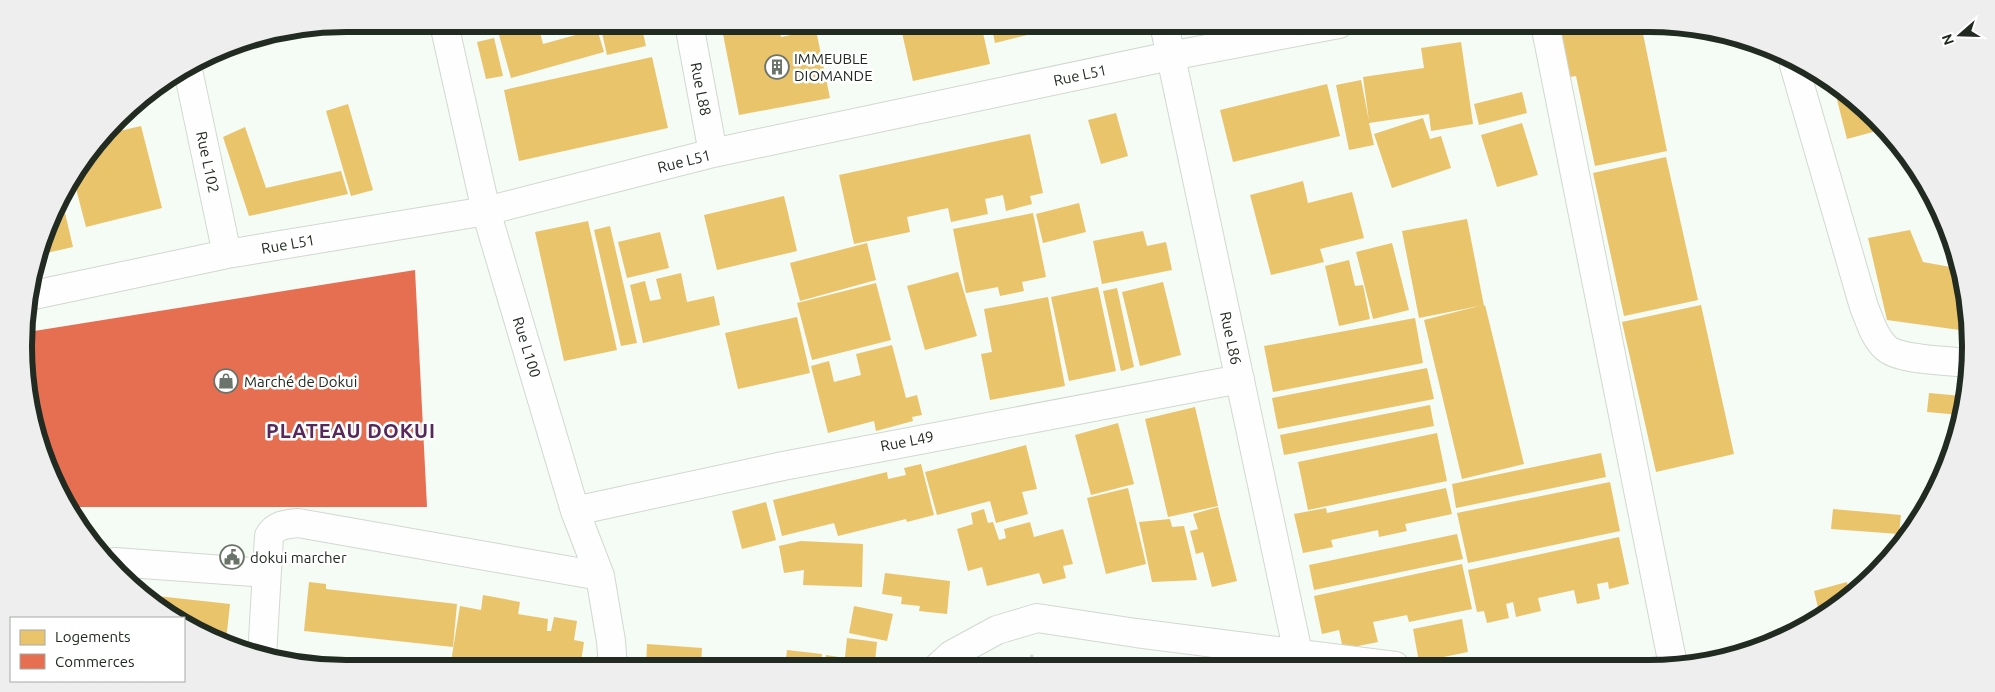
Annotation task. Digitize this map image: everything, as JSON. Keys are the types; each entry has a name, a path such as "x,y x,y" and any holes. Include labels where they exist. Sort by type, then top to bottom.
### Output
{"street":[{"name":"Rue L100","path":"446,32 486,211 576,510 600,576 612,641 613,660"},
{"name":"Rue L88","path":"690,32 713,153"},
{"name":"Rue L86","path":"1166,32 1298,653"},
{"name":"Rue L51","path":"37,294 228,254 486,211 713,153 1170,56 1297,32"},
{"path":"1548,32 1672,659"},
{"path":"1795,69 1864,307 1875,334 1886,348 1898,355 1962,363"},
{"name":"Rue L102","path":"189,75 228,254"},
{"name":"Rue L49","path":"576,510 793,464 1240,379"},
{"path":"262,648 270,536 273,530 281,526 298,523 600,576"},
{"path":"119,562 266,573"},
{"path":"946,660 951,655 997,630 1037,618 1136,633 1350,660"}],"building: Logements":[{"path":"498,32 540,32 543,44 586,32 598,32 604,52 511,78"},
{"path":"602,32 643,32 646,46 607,55"},
{"name":"IMMEUBLE DIOMANDE","path":"723,32 780,32 781,37 816,32 830,98 739,115"},
{"path":"902,32 983,32 990,64 913,81"},
{"path":"993,32 1039,32 995,43"},
{"path":"1561,32 1643,32 1667,151 1595,166 1576,76 1570,77"},
{"path":"494,38 503,76 486,79 477,42"},
{"path":"1461,42 1473,124 1431,131 1429,114 1369,123 1374,145 1349,150 1336,85 1361,80 1369,121 1363,77 1424,68 1421,48"},
{"path":"652,57 668,128 519,161 504,90"},
{"path":"1327,84 1340,136 1233,162 1220,110"},
{"path":"1522,92 1527,113 1479,125 1474,104"},
{"path":"1836,94 1877,131 1847,139"},
{"path":"348,104 373,190 351,196 326,111"},
{"path":"1116,113 1128,156 1101,164 1088,120"},
{"path":"1423,118 1430,139 1441,136 1451,168 1392,188 1374,134"},
{"path":"1522,123 1538,175 1497,187 1481,135"},
{"path":"141,126 162,208 86,227 76,188 97,155 117,132"},
{"path":"245,127 266,188 341,171 348,194 249,216 223,137"},
{"path":"1030,134 1043,193 1030,196 1032,204 1006,211 1003,195 985,199 988,214 951,222 948,208 907,217 910,232 854,244 839,175"},
{"path":"1666,157 1698,300 1624,316 1593,173"},
{"path":"1303,181 1308,203 1352,192 1364,238 1320,249 1324,262 1271,275 1250,195"},
{"path":"784,196 797,251 717,270 704,215"},
{"path":"1079,203 1086,232 1043,243 1036,214"},
{"path":"64,209 73,247 47,253"},
{"path":"1033,213 1046,277 1022,282 1024,291 1000,296 998,287 966,293 953,229"},
{"path":"1467,219 1484,306 1524,464 1462,479 1424,320 1479,306 1419,318 1402,231"},
{"path":"588,221 617,350 564,361 535,232"},
{"path":"610,226 637,343 621,346 594,230"},
{"path":"1910,230 1923,262 1952,267 1960,305 1962,330 1887,320 1868,238"},
{"path":"1143,231 1147,246 1166,242 1172,270 1102,284 1093,241"},
{"path":"660,232 669,268 627,278 618,242"},
{"path":"867,243 876,280 800,301 790,263"},
{"path":"1392,243 1409,310 1373,319 1356,252"},
{"path":"1349,260 1355,286 1363,285 1370,319 1339,326 1325,266"},
{"path":"958,272 977,336 925,350 907,286"},
{"path":"681,273 687,302 714,296 720,325 643,343 630,285 645,281 650,301 661,299 656,279"},
{"path":"1163,282 1181,355 1140,366 1122,292"},
{"path":"876,283 891,340 812,360 797,303"},
{"path":"1098,287 1116,371 1069,381 1051,297"},
{"path":"1117,288 1134,367 1121,371 1103,291"},
{"path":"1048,297 1065,386 990,400 981,354 992,352 984,309"},
{"path":"1701,305 1734,454 1656,472 1622,322"},
{"path":"797,317 810,373 738,389 725,333"},
{"path":"1415,318 1423,363 1273,392 1264,346"},
{"path":"892,345 906,398 917,395 922,415 912,417 913,421 876,431 874,421 828,433 811,366 829,361 834,382 861,375 856,354"},
{"path":"1427,368 1434,399 1278,429 1272,398"},
{"path":"1929,393 1958,396 1955,414 1927,412"},
{"path":"1430,405 1434,426 1284,455 1280,435"},
{"path":"1195,407 1218,506 1168,517 1145,419"},
{"path":"1118,423 1134,484 1091,495 1075,435"},
{"path":"1437,433 1447,481 1308,510 1298,462"},
{"path":"1026,445 1037,489 1022,492 1028,514 996,523 990,501 937,515 925,472"},
{"path":"1601,453 1606,477 1456,508 1452,484"},
{"path":"921,464 934,515 907,522 906,519 838,536 834,523 782,536 773,500 887,472 888,479 906,475 904,468"},
{"path":"1610,482 1620,531 1468,563 1457,513"},
{"path":"1128,488 1146,564 1106,574 1087,498"},
{"path":"1446,488 1452,514 1405,524 1407,531 1379,537 1378,530 1331,540 1333,547 1303,553 1294,514 1326,508 1327,513"},
{"path":"766,502 776,540 742,549 732,511"},
{"path":"1218,507 1237,581 1212,587 1203,552 1196,554 1190,531 1198,529 1193,514"},
{"path":"984,509 988,523 993,522 999,540 1006,538 1004,529 1030,522 1034,537 1063,529 1073,564 1063,566 1066,578 1043,584 1039,573 987,586 982,567 968,571 957,529 973,524 971,513"},
{"path":"1833,509 1901,515 1899,534 1831,529"},
{"path":"1170,519 1172,527 1184,526 1197,580 1152,582 1139,522"},
{"path":"1457,534 1463,559 1314,590 1309,565"},
{"path":"1619,537 1629,584 1609,589 1608,582 1597,584 1600,599 1577,604 1574,590 1538,598 1541,611 1516,617 1513,602 1506,604 1509,618 1487,623 1484,611 1477,612 1468,570"},
{"path":"801,541 863,544 862,587 803,585 804,570 784,573 779,546"},
{"path":"1462,564 1472,609 1409,622 1407,615 1373,622 1378,642 1343,649 1339,630 1322,634 1314,596"},
{"path":"885,573 950,581 947,614 919,611 920,606 901,604 902,597 882,594"},
{"path":"309,582 326,584 326,589 457,604 453,647 304,631"},
{"path":"1847,582 1848,588 1818,610 1814,591"},
{"path":"483,595 520,602 518,614 548,619 547,631 551,631 554,617 577,621 574,640 584,642 581,660 451,660 460,606 481,610"},
{"path":"156,596 230,604 227,636 189,617"},
{"path":"854,606 893,614 887,641 849,633"},
{"path":"1462,619 1468,652 1429,660 1419,660 1413,629"},
{"path":"847,638 877,642 875,660 845,657"},
{"path":"647,644 702,648 701,660 646,660"},
{"path":"787,650 822,654 821,660 786,660"},
{"path":"826,655 857,660 825,660"}],"building: Commerces":[{"name":"Marché de Dokui","path":"415,270 427,507 77,507 56,466 43,427 35,387 33,331"}],"place":[{"name":"IMMEUBLE DIOMANDE","path":"777,67"},
{"name":"Marché de Dokui","path":"226,381"},
{"name":"dokui marcher","path":"232,557"}],"district":[{"name":"PLATEAU DOKUI","path":"351,430"}]}
